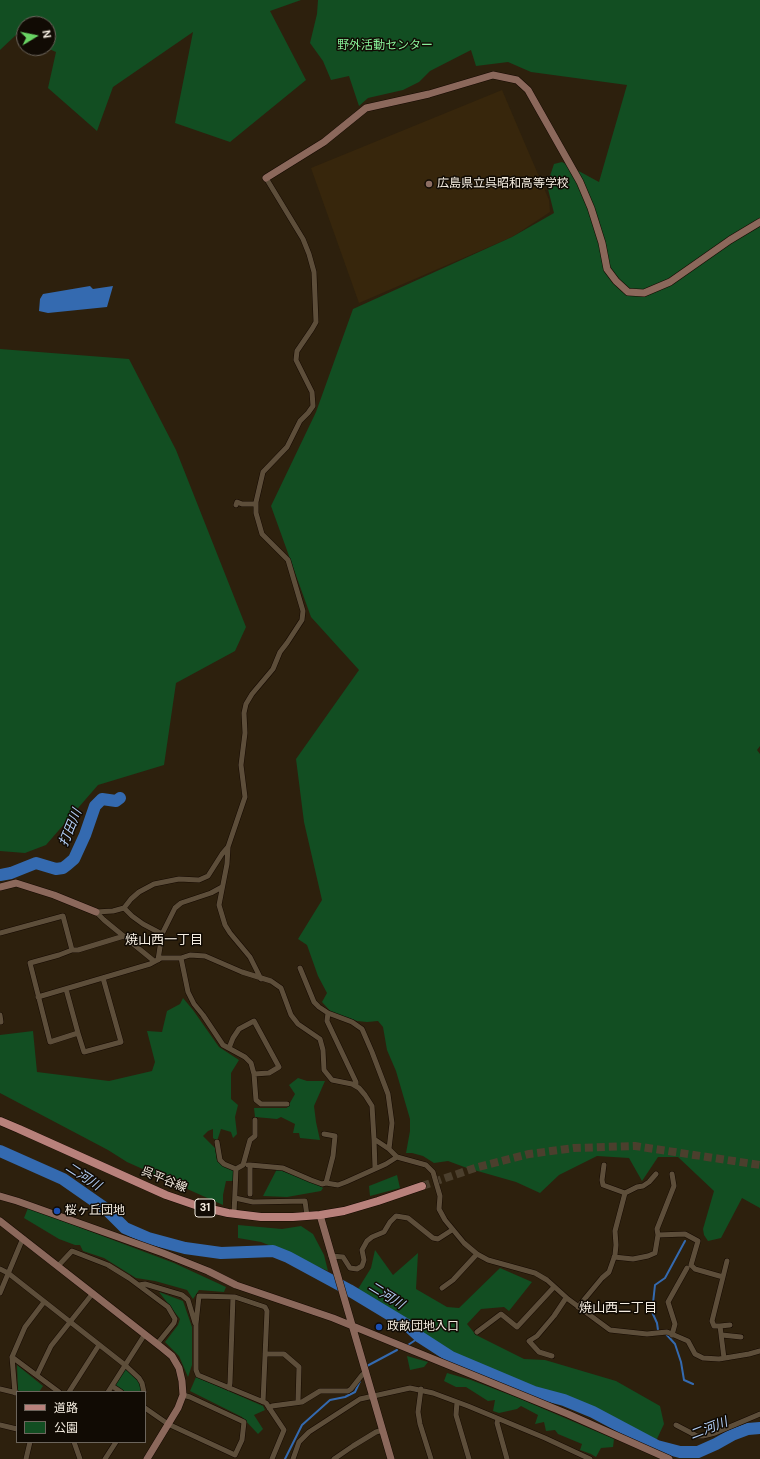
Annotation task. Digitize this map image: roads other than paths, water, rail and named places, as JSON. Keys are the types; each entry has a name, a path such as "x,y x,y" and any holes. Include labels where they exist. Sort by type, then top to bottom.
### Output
{"main road":[{"name":"呉平谷線","path":"0,1121 166,1196 198,1206 234,1214 267,1217 320,1215 344,1211 378,1202 422,1186"}],"street":[{"path":"261,979 250,957 235,941 225,925 219,905 227,864 228,847 245,797 241,765 245,733 244,713 246,704 272,669 280,652 302,620 303,611 288,560 262,534 256,513 256,504 263,472 286,447 300,421 314,406 312,392 296,360 297,351 316,322 314,272 309,254 303,239 266,178 324,142 366,108 429,94 493,75 517,80 528,90 580,182 591,208 602,243 607,269 616,282 628,292 644,293 670,282 730,240 760,222"},
{"path":"236,505 237,502 242,504 256,504"},
{"path":"96,912 119,910 124,908 139,892 154,884 179,880 199,880 208,876 228,847"},
{"path":"0,887 16,883 54,895 96,912 124,936 156,960"},
{"path":"156,960 162,934 175,908 181,902 212,893 222,886"},
{"path":"124,908 143,924 162,934"},
{"path":"0,933 63,916 72,950"},
{"path":"78,1033 50,1042 30,963 124,936"},
{"path":"38,997 150,964 156,960 181,958 190,955 205,956 261,979 271,981 281,988 291,1015 298,1024 320,1039 323,1050 324,1070 332,1080 356,1086 365,1095 372,1106 375,1168"},
{"path":"181,958 188,992 194,1004 223,1045 251,1062 254,1074 256,1100 261,1104 287,1104"},
{"path":"300,968 314,1002 319,1007 328,1013 352,1022 362,1029 372,1052 389,1101 392,1123 389,1149"},
{"path":"66,989 84,1052 121,1042 103,978"},
{"path":"328,1013 327,1022 356,1082 356,1086"},
{"path":"0,1015 1,1022"},
{"path":"229,1048 239,1029 254,1021 279,1068 269,1073 254,1074"},
{"path":"236,1169 243,1165 250,1140 254,1136 255,1120"},
{"path":"324,1134 335,1136 333,1156 326,1183"},
{"path":"374,1139 389,1149 397,1157 426,1165 433,1172 440,1196 439,1209 452,1230 477,1254 488,1260 535,1273 547,1280 566,1298 610,1330 647,1334 667,1332 688,1341 695,1354 703,1358 724,1358 760,1351"},
{"path":"217,1142 220,1160 224,1164 236,1169"},
{"path":"243,1163 283,1168 322,1184 326,1183 338,1185 386,1164 397,1157"},
{"path":"250,1165 250,1194"},
{"path":"604,1165 602,1180 603,1185 625,1193 649,1182 656,1174"},
{"path":"234,1214 236,1169"},
{"path":"614,1257 633,1259 655,1253 658,1235 657,1229 674,1186 672,1174"},
{"path":"578,1307 602,1278 609,1272 616,1245 615,1231 625,1193"},
{"path":"0,1196 24,1203 163,1253 236,1285 353,1327 568,1414 669,1459"},
{"path":"235,1198 253,1202 305,1201 307,1216"},
{"path":"320,1215 391,1459"},
{"path":"331,1256 343,1258 350,1268 357,1269 362,1266 364,1260 362,1250 367,1241 384,1232 396,1216 408,1218 433,1238 438,1239 452,1230"},
{"path":"0,1221 172,1356 179,1368 183,1395 178,1408 147,1459"},
{"path":"658,1235 685,1234 698,1241 691,1265 695,1269 723,1277"},
{"path":"0,1294 23,1238"},
{"path":"58,1266 72,1251 108,1265 139,1285 168,1307 175,1319 174,1323 158,1344"},
{"path":"442,1288 453,1280 477,1254"},
{"path":"727,1261 712,1321 714,1326 730,1325"},
{"path":"672,1334 676,1324 668,1302 687,1268"},
{"path":"0,1269 8,1273 125,1365 139,1378 144,1391"},
{"path":"139,1285 145,1284 182,1295 188,1300 196,1324"},
{"path":"477,1332 501,1314 517,1327 554,1286"},
{"path":"37,1375 51,1346 93,1293"},
{"path":"263,1402 267,1311 265,1308 233,1297 199,1296 196,1324 196,1370 198,1375 229,1388 263,1402 266,1403 284,1430 272,1459"},
{"path":"229,1388 233,1297"},
{"path":"552,1356 539,1352 529,1341 541,1331 566,1298"},
{"path":"0,1389 16,1393 12,1357 25,1327 44,1302"},
{"path":"720,1326 724,1358"},
{"path":"109,1391 145,1334"},
{"path":"722,1335 741,1337"},
{"path":"70,1391 100,1345"},
{"path":"265,1354 284,1354 299,1367 298,1402"},
{"path":"12,1357 57,1391"},
{"path":"269,1408 272,1406 306,1400 320,1391 348,1391 365,1370"},
{"path":"112,1386 120,1391"},
{"path":"293,1459 299,1442 309,1432 360,1399 410,1388 421,1389 458,1402 545,1438 581,1457 590,1459"},
{"path":"421,1389 418,1412 420,1424 431,1459"},
{"path":"146,1409 168,1424 235,1455 242,1440 244,1422 183,1395"},
{"path":"458,1402 456,1414 468,1459"},
{"path":"676,1425 697,1436 703,1436 715,1433 760,1414"},
{"path":"498,1419 497,1423 507,1459"},
{"path":"0,1425 16,1428"},
{"path":"334,1459 359,1442 382,1430"},
{"path":"26,1459 30,1443"},
{"path":"74,1443 80,1459"},
{"path":"105,1459 115,1443"}],"water":[{"path":"90,286 93,289 113,286 107,307 48,313 39,311 40,299 43,294"}],"waterway":[{"name":"打田川","path":"0,875 11,873 36,863 56,869 63,868 74,859 85,835 95,806 102,799 116,801 120,798"},
{"name":"二河川","path":"0,1151 63,1179 106,1209 125,1228 148,1238 185,1248 221,1253 273,1251 288,1257 349,1290 407,1325 420,1337 451,1357 534,1392 564,1400 593,1412 657,1446 680,1452 698,1452 732,1435 748,1429 760,1428"},
{"path":"658,1330 657,1323 652,1312 655,1285 665,1278 685,1241"},
{"path":"666,1334 675,1344 681,1362 684,1380 693,1384"},
{"path":"408,1345 420,1337"},
{"path":"367,1366 397,1350"},
{"path":"285,1459 302,1425 330,1400 345,1397 355,1392 360,1381"}],"tunnel":[{"path":"422,1186 478,1167 529,1154 574,1148 635,1146 760,1165"}],"place":[{"name":"広島県立呉昭和高等学校","path":"429,184"},
{"name":"桜ヶ丘団地","path":"57,1211"},
{"name":"政畝団地入口","path":"379,1327"}],"district":[{"name":"焼山西一丁目","path":"164,941"},
{"name":"焼山西二丁目","path":"618,1309"}],"park label":[{"name":"野外活動センター","path":"385,46"}]}
